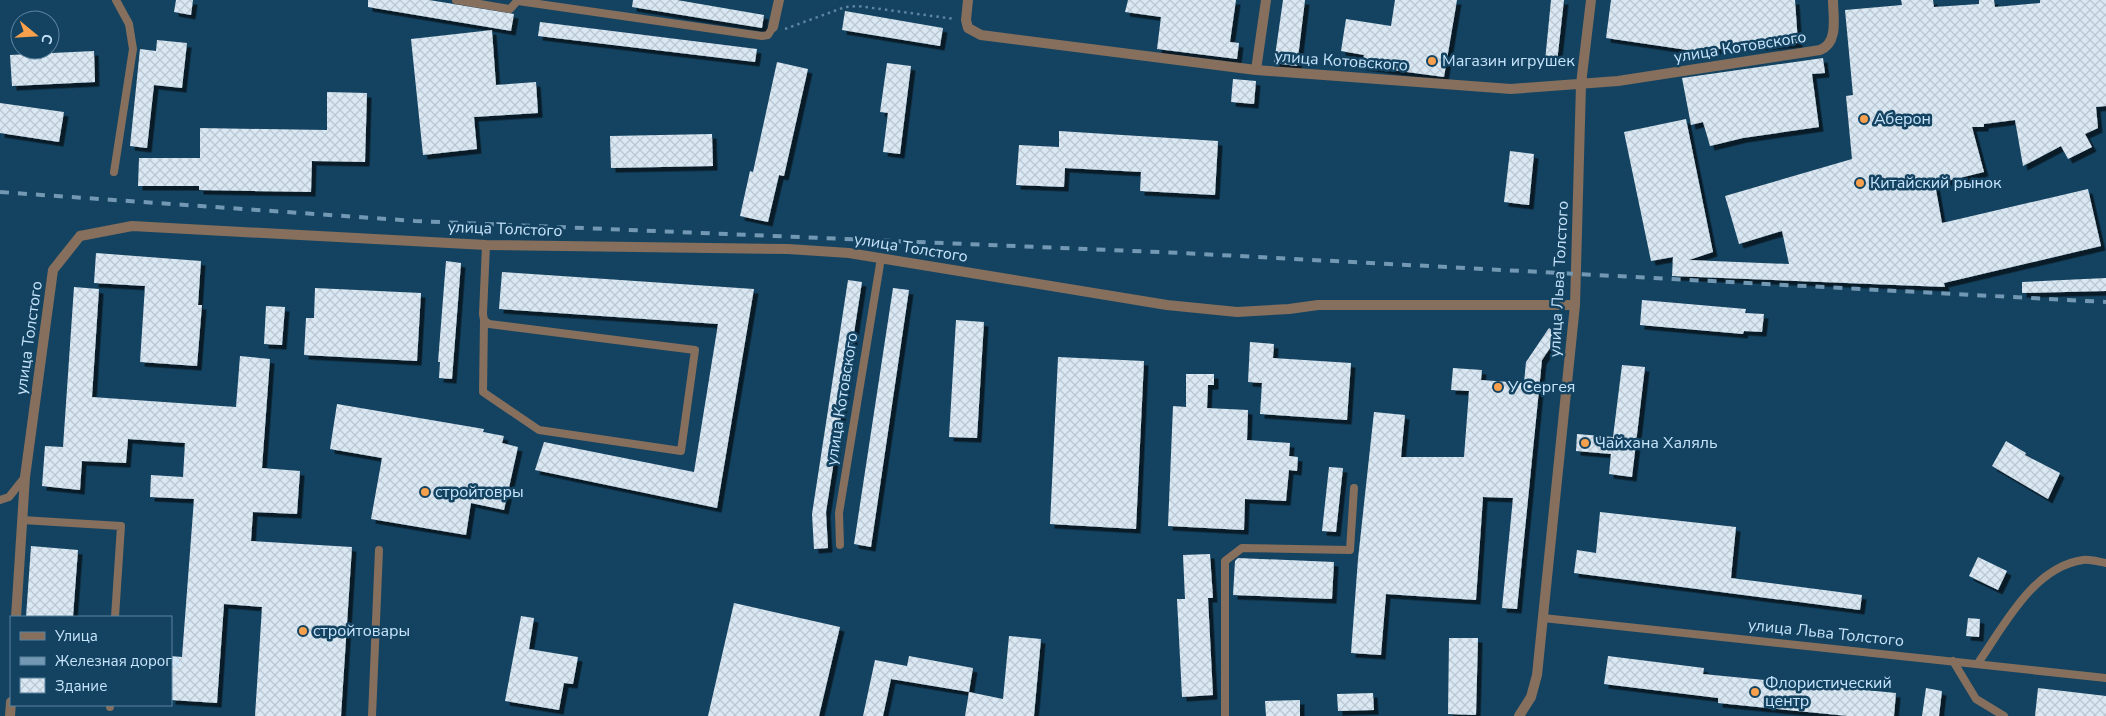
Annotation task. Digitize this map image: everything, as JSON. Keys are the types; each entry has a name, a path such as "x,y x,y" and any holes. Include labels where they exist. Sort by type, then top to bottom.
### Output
{"street":[{"path":"773,27 779,0"},
{"path":"966,20 968,0"},
{"path":"1256,70 1266,0"},
{"name":"улица Льва Толстого","path":"1518,716 1531,697 1537,675 1576,305 1581,84 1591,0"},
{"name":"улица Котовского","path":"966,20 968,28 981,35 1256,70 1510,89 1618,81 1820,50 1833,39 1833,0"},
{"name":"улица Толстого","path":"16,616 25,477 53,270 80,236 132,226 486,245 788,249 881,258 1167,305 1236,312 1289,309 1318,305 1576,305"}],"lane":[{"path":"114,172 133,49 129,24 116,0"},
{"path":"456,0 510,9 518,1 765,37 773,27"},
{"path":"484,320 489,324 695,350 681,451 539,430 483,392 484,320 486,245"},
{"name":"улица Котовского","path":"840,545 839,513 881,258"},
{"path":"0,500 9,497 25,477"},
{"path":"1224,716 1225,562 1242,548 1350,550 1354,488"},
{"path":"22,520 121,526 115,616"},
{"path":"372,716 379,550"},
{"path":"1978,664 2021,602 2049,573 2066,564 2085,560 2106,563"},
{"name":"улица Льва Толстого","path":"1543,618 2106,678"},
{"path":"1952,661 1976,700 2004,716"}],"path":[{"path":"765,37 845,7 858,6 966,20"}],"building":[{"path":"176,0 193,0 191,15 174,12"},
{"path":"368,0 429,0 514,14 511,31 368,7"},
{"path":"633,0 677,0 764,15 762,28 632,7"},
{"path":"1128,0 1236,0 1230,42 1239,43 1237,59 1157,49 1161,17 1125,12"},
{"path":"1283,0 1305,0 1297,66 1274,63"},
{"path":"1395,0 1457,0 1444,77 1362,66 1364,55 1341,51 1346,19 1391,26"},
{"path":"1551,0 1564,0 1557,62 1545,61"},
{"path":"1611,0 1795,0 1798,43 1694,51 1606,38"},
{"name":"Китайский рынок","path":"1901,0 1933,0 1934,7 1979,4 1979,0 1994,0 1995,7 2040,3 2040,0 2106,0 2106,106 2096,107 2098,128 2085,134 2092,147 2068,159 2061,146 2023,166 2015,120 1984,124 1984,127 1972,127 1984,172 1935,184 1942,223 2088,189 2101,246 1944,283 1945,287 1672,276 1673,257 1651,261 1624,132 1686,119 1713,252 1689,260 1789,264 1782,231 1739,244 1725,196 1852,159 1846,96 1853,95 1845,10 1902,5"},
{"path":"845,11 943,28 940,46 842,30"},
{"path":"540,22 757,49 755,62 538,36"},
{"path":"492,30 496,85 536,82 538,113 474,117 477,149 423,155 411,39"},
{"path":"157,40 187,43 182,88 154,85 147,148 130,146 140,49 156,51"},
{"path":"94,51 95,82 12,86 10,60 60,60 60,53"},
{"path":"1823,58 1825,73 1812,74 1819,127 1743,138 1710,146 1703,122 1691,125 1682,78"},
{"path":"777,62 808,69 784,176 779,175 768,222 740,216 750,171 753,172"},
{"path":"887,63 911,66 900,154 883,152 888,113 880,112"},
{"path":"1233,79 1256,81 1254,104 1231,102"},
{"path":"327,92 367,93 365,162 312,161 311,192 199,190 199,186 138,186 139,158 200,158 200,128 327,130"},
{"path":"0,103 64,112 59,142 0,133"},
{"path":"1059,131 1218,141 1215,195 1140,191 1141,172 1065,168 1064,187 1016,185 1019,145 1059,147"},
{"path":"712,134 713,166 611,168 610,136"},
{"path":"1510,151 1534,154 1529,205 1504,202"},
{"path":"96,253 201,261 198,305 202,305 197,366 140,362 145,286 94,283"},
{"path":"446,261 461,263 452,379 439,378 440,362 438,362"},
{"path":"502,272 754,289 717,508 535,470 544,442 694,472 718,324 499,309"},
{"path":"2106,278 2106,291 2022,293 2022,282"},
{"path":"848,280 862,282 826,512 828,548 814,549 812,514"},
{"path":"74,287 99,289 92,397 236,407 240,356 270,359 262,468 300,471 297,514 253,512 251,541 352,547 341,716 255,716 262,607 224,604 217,703 172,700 172,656 182,657 194,499 150,497 151,475 183,477 185,443 128,439 126,463 82,461 80,490 42,486 45,446 63,447"},
{"path":"315,288 421,293 417,361 304,355 306,318 314,318"},
{"path":"893,288 909,290 871,547 854,544"},
{"path":"1642,300 1746,309 1745,313 1764,314 1762,332 1744,331 1743,334 1640,325"},
{"path":"266,306 285,307 282,345 264,344"},
{"path":"956,320 984,322 977,438 949,437"},
{"path":"1549,328 1559,335 1542,360 1517,609 1502,608 1513,498 1483,497 1476,600 1386,594 1381,655 1351,653 1358,559 1374,412 1405,415 1401,457 1464,457 1469,391 1451,390 1453,368 1482,370 1481,380 1524,383 1526,362"},
{"path":"1250,342 1274,344 1273,358 1351,363 1347,420 1260,414 1262,383 1248,382"},
{"path":"1058,357 1144,361 1136,529 1050,524"},
{"path":"1622,365 1645,367 1632,477 1609,474 1611,454 1576,451 1577,434 1613,437"},
{"path":"1186,374 1214,374 1214,385 1208,385 1207,408 1248,410 1247,440 1290,443 1289,456 1298,457 1297,471 1289,470 1286,501 1245,499 1244,530 1168,526 1173,406 1186,407"},
{"path":"337,404 484,429 483,432 504,436 502,443 518,447 504,510 471,503 466,535 371,519 382,458 330,449"},
{"path":"2006,441 2026,453 2025,455 2060,473 2048,499 1992,466"},
{"path":"1329,467 1343,468 1336,532 1322,531"},
{"path":"1600,512 1736,527 1731,578 1862,595 1860,610 1574,573 1577,550 1596,553"},
{"path":"31,546 78,550 73,616 26,616"},
{"path":"1210,554 1213,598 1208,598 1213,695 1182,697 1177,599 1185,599 1183,555"},
{"path":"1978,557 2007,571 1998,590 1969,576"},
{"path":"1238,558 1334,562 1332,599 1233,595 1235,561"},
{"path":"734,603 840,627 819,716 708,716"},
{"path":"521,616 534,618 529,649 578,657 573,684 564,683 559,710 505,701"},
{"path":"1968,618 1980,619 1979,637 1966,636"},
{"path":"1009,636 1041,639 1034,716 965,716 969,692 1003,699"},
{"path":"1449,638 1478,638 1476,715 1448,714"},
{"path":"909,656 973,668 969,692 891,679 883,716 863,716 875,660 907,666"},
{"path":"1608,656 1704,668 1703,674 1896,693 1894,716 1848,716 1718,703 1718,698 1604,684"},
{"path":"1926,688 1942,691 1939,716 1922,716"},
{"path":"2038,688 2106,696 2106,716 2035,716"},
{"path":"1373,693 1374,710 1338,711 1337,694"},
{"path":"1300,700 1300,716 1266,716 1265,701"}],"railway":[{"path":"0,192 415,221 1182,253 2106,302"}],"place":[{"name":"Магазин игрушек","path":"1432,61"},
{"name":"Аберон","path":"1864,119"},
{"name":"Китайский рынок","path":"1860,183"},
{"name":"У Сергея","path":"1498,387"},
{"name":"Чайхана Халяль","path":"1585,443"},
{"name":"стройтовры","path":"425,492"},
{"name":"стройтовары","path":"303,631"},
{"name":"Флористический центр","path":"1755,692"}]}
